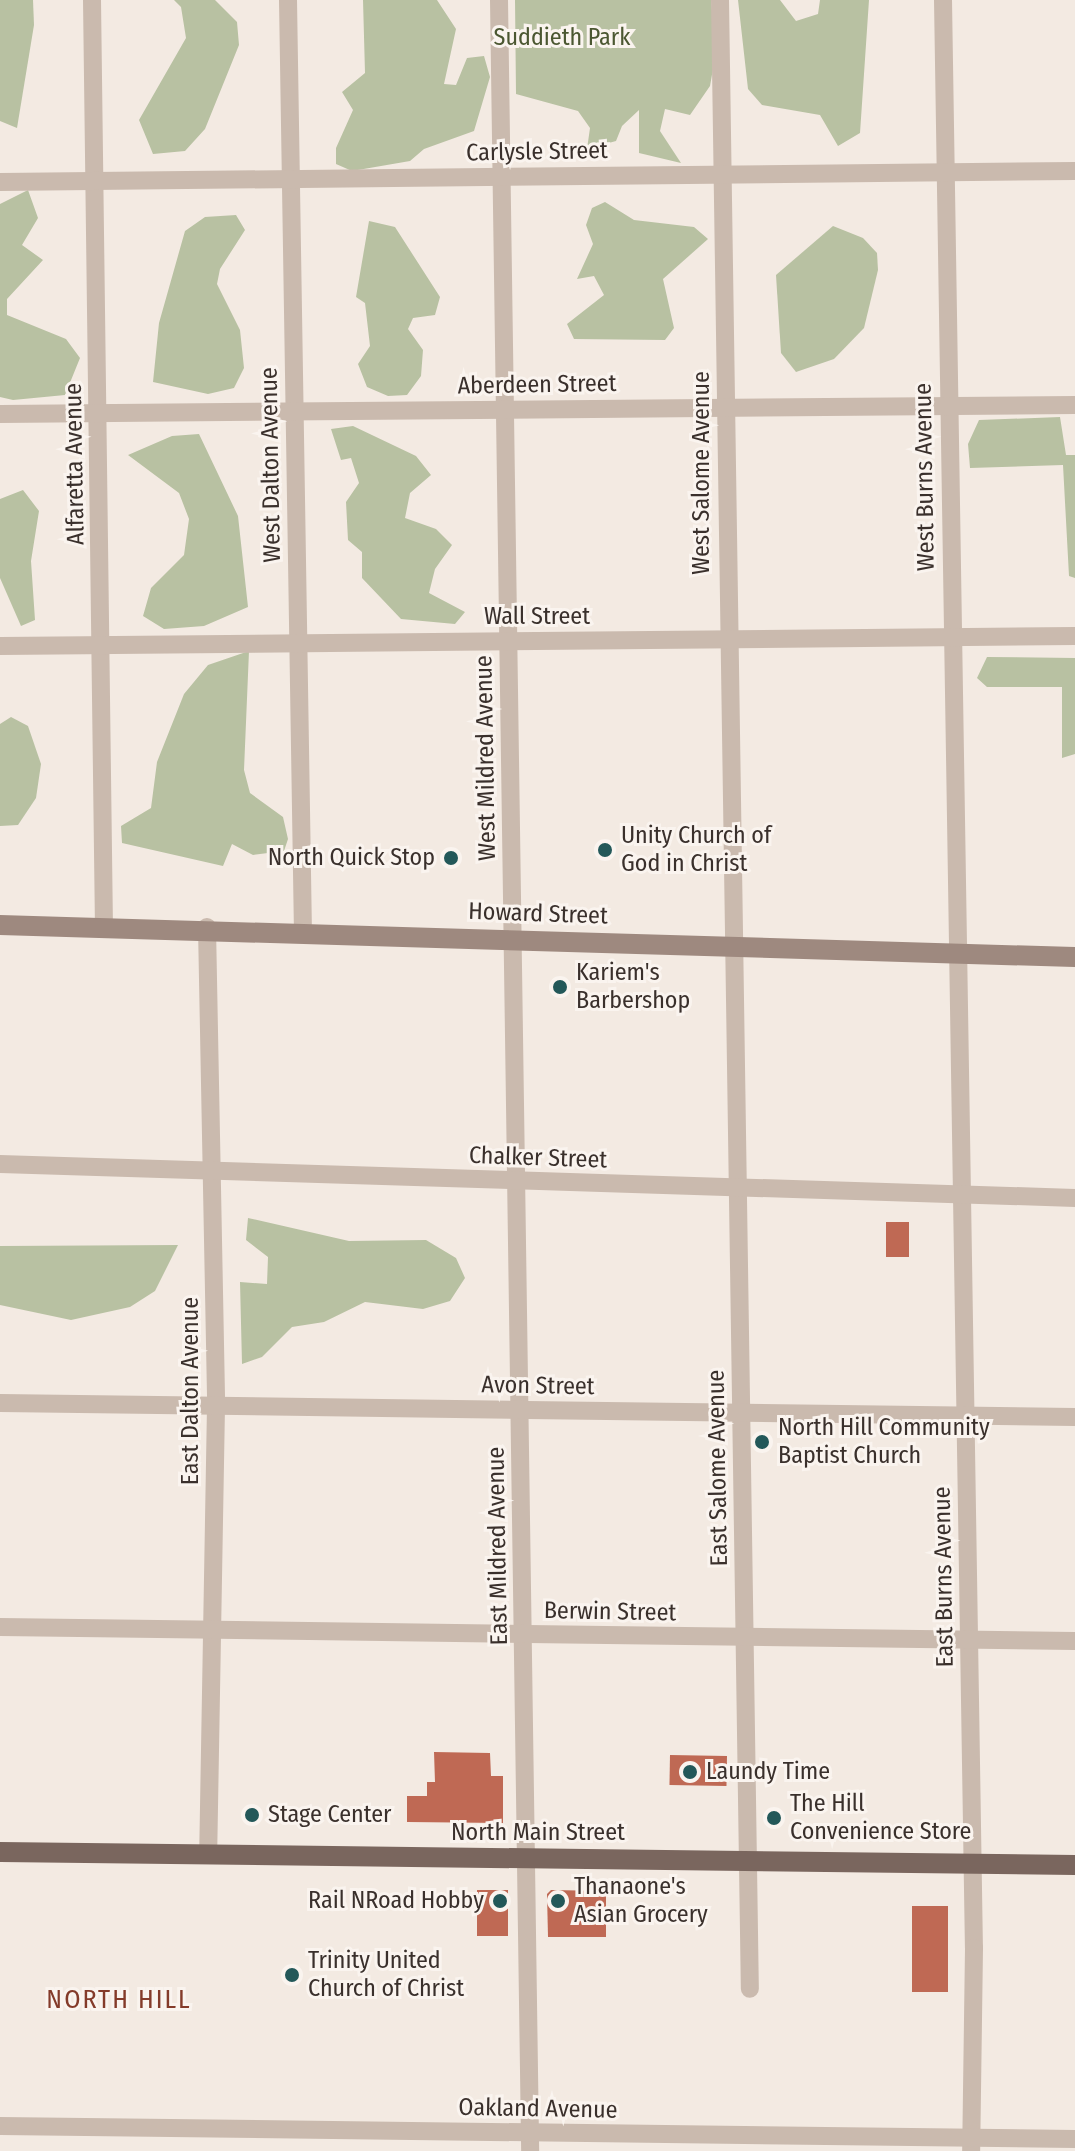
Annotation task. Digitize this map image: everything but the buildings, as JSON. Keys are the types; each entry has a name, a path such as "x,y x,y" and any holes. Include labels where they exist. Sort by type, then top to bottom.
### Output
{"main road":[{"name":"Howard Street","path":"0,925 207,927 512,940 1075,957"},
{"name":"North Main Street","path":"0,1852 1075,1865"}],"street":[{"name":"Alfaretta Avenue","path":"92,0 104,928"},
{"name":"West Dalton Avenue","path":"288,0 303,930"},
{"name":"West Mildred Avenue","path":"499,0 512,940"},
{"name":"West Salome Avenue","path":"720,0 725,174 725,406 733,946"},
{"name":"West Burns Avenue","path":"943,0 943,173 957,953"},
{"name":"Carlysle Street","path":"0,182 1075,171"},
{"name":"Aberdeen Street","path":"0,414 1075,405"},
{"name":"Wall Street","path":"0,646 1075,636"},
{"name":"East Dalton Avenue","path":"207,927 216,1406 208,1855"},
{"name":"East Mildred Avenue","path":"512,940 531,2142"},
{"name":"East Salome Avenue","path":"733,946 751,1859 750,1989"},
{"name":"East Burns Avenue","path":"957,953 972,1863 971,2144"},
{"name":"Chalker Street","path":"0,1164 213,1169 738,1190 1075,1198"},
{"name":"Avon Street","path":"0,1403 1075,1417"},
{"name":"Berwin Street","path":"0,1627 1075,1641"},
{"name":"Oakland Avenue","path":"0,2126 531,2142 971,2144 1075,2139"}],"green space":[{"path":"0,0 33,0 34,25 17,128 0,121"},
{"path":"174,0 215,0 237,22 239,45 205,129 185,151 153,154 139,120 186,38 181,7"},
{"path":"363,0 437,0 456,29 444,84 456,85 467,58 484,56 490,77 474,131 424,149 410,161 352,171 336,164 336,148 353,110 342,92 365,73"},
{"name":"Suddieth Park","path":"515,0 711,0 716,52 710,86 690,115 665,109 660,131 681,163 639,153 639,110 622,126 616,141 587,149 590,128 578,111 516,94"},
{"path":"738,0 780,0 796,21 818,14 820,0 869,0 860,133 838,146 820,115 762,105 748,89"},
{"path":"28,190 38,218 22,245 43,260 7,299 7,315 66,339 80,358 65,395 13,400 0,397 0,204"},
{"path":"605,202 634,220 694,227 708,239 663,279 674,328 665,340 574,339 567,324 604,295 594,276 577,279 593,244 586,225 592,208"},
{"path":"236,215 245,230 220,269 217,284 240,330 244,368 234,388 208,394 153,382 159,323 185,231 205,217"},
{"path":"369,221 395,227 440,297 435,315 413,318 408,329 423,350 421,376 407,395 388,396 367,387 358,364 370,346 365,303 356,297"},
{"path":"833,226 863,238 877,253 878,270 864,328 834,359 796,372 781,353 776,275"},
{"path":"1060,417 1066,455 1075,455 1075,578 1069,576 1063,465 970,468 968,444 979,420"},
{"path":"353,426 416,456 431,475 410,493 405,518 436,529 452,545 435,569 429,593 465,612 455,624 401,619 362,578 362,552 348,540 346,502 359,483 351,458 341,460 331,429"},
{"path":"199,434 238,516 248,607 204,626 164,629 143,616 151,588 184,555 189,519 179,493 128,455 172,436"},
{"path":"23,490 39,511 31,561 35,620 21,626 0,578 0,499"},
{"path":"249,651 244,770 250,793 283,817 288,839 284,851 253,855 232,844 223,866 122,843 121,826 151,808 157,762 184,694 208,665"},
{"path":"987,657 1075,658 1075,754 1062,758 1062,687 987,687 977,678"},
{"path":"11,717 28,726 41,764 36,798 18,825 0,826 0,724"},
{"path":"248,1218 349,1241 426,1240 456,1258 465,1278 450,1301 423,1309 365,1302 324,1322 292,1327 262,1357 242,1364 240,1282 267,1284 268,1257 246,1240"},
{"path":"178,1245 155,1291 130,1307 71,1320 0,1305 0,1246"}],"place":[{"name":"Unity Church of God in Christ","path":"605,850"},
{"name":"North Quick Stop","path":"451,858"},
{"name":"Kariem's Barbershop","path":"560,987"},
{"name":"North Hill Community Baptist Church","path":"762,1442"},
{"name":"Laundy Time","path":"690,1772"},
{"name":"Stage Center","path":"252,1815"},
{"name":"The Hill Convenience Store","path":"774,1818"},
{"name":"Rail NRoad Hobby","path":"500,1901"},
{"name":"Thanaone's Asian Grocery","path":"558,1901"},
{"name":"Trinity United Church of Christ","path":"292,1975"}],"district":[{"name":"NORTH HILL","path":"119,2000"}]}
